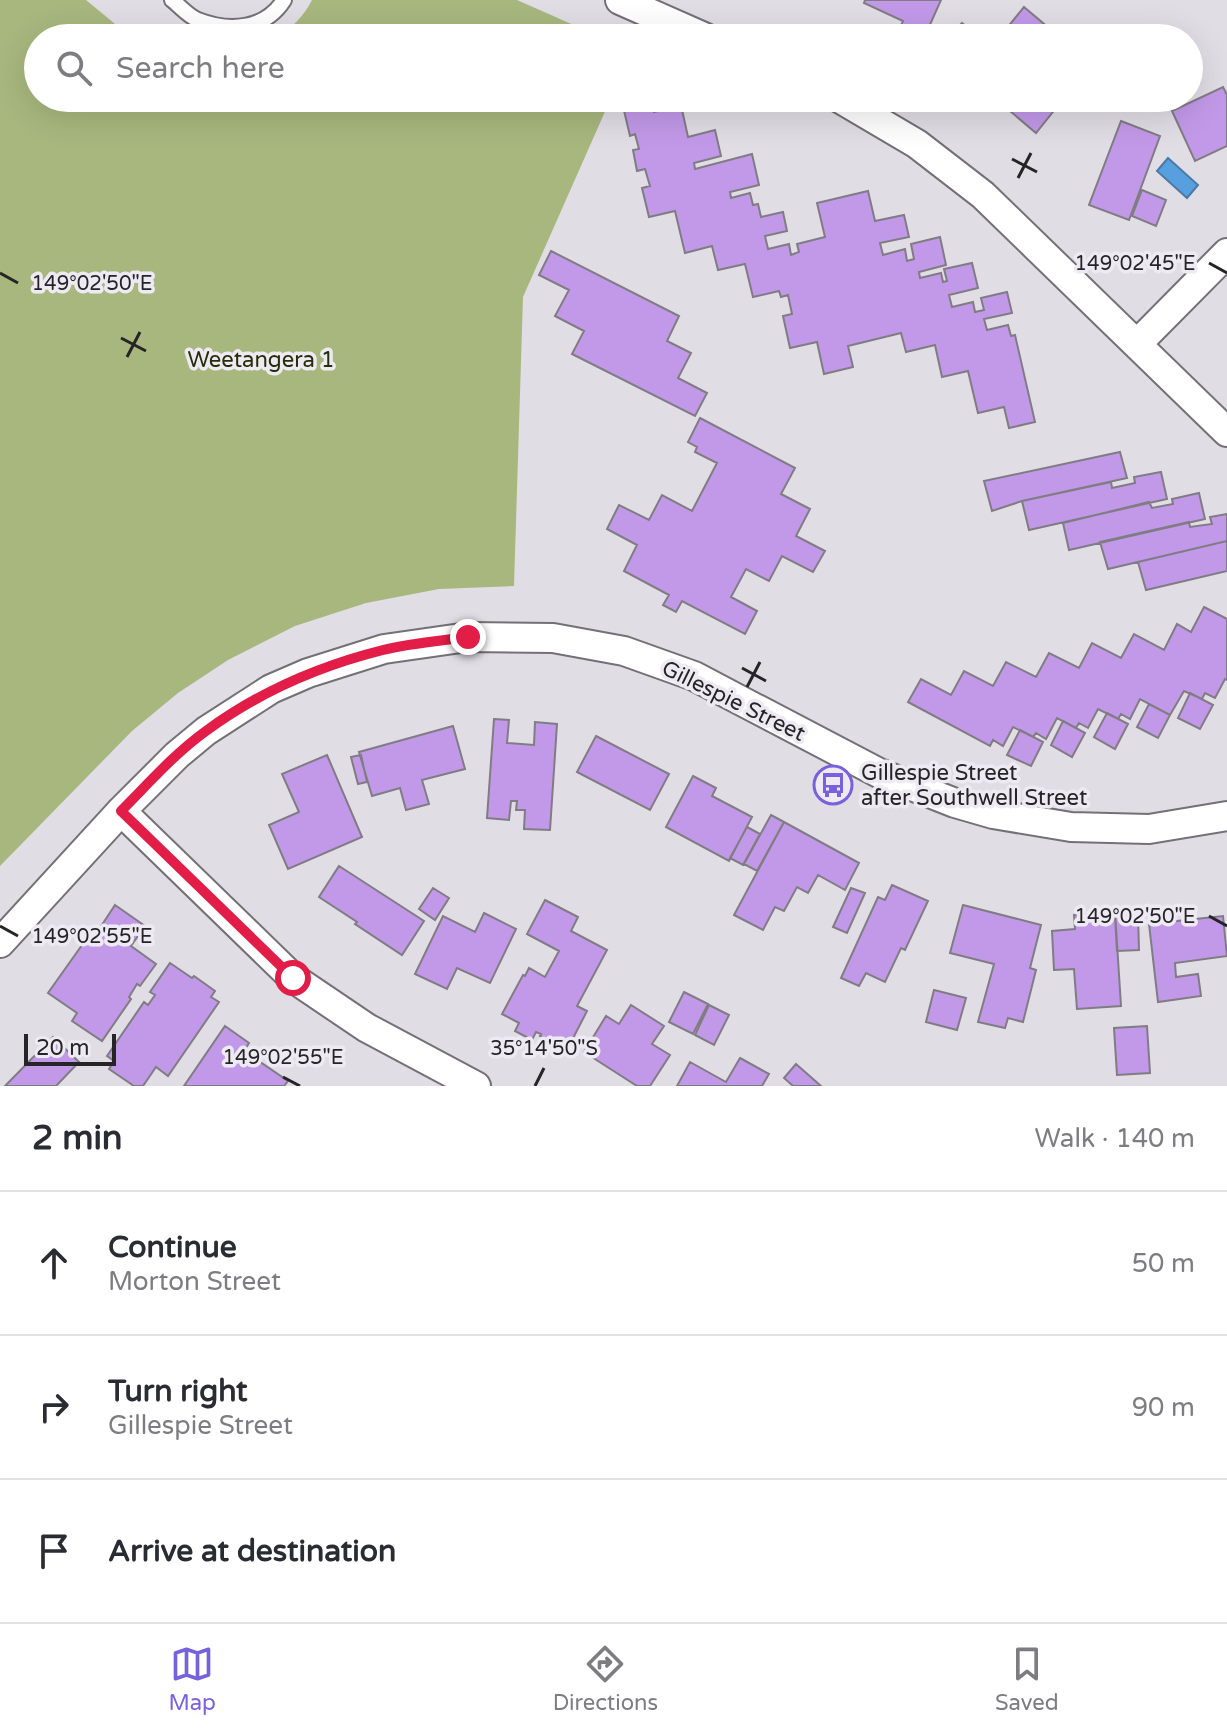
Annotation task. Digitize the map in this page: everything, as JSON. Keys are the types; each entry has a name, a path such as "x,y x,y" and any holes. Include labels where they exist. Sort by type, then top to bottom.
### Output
{"street":[{"path":"620,0 674,24"},
{"path":"863,112 917,144 983,195 1227,432"},
{"path":"1137,344 1227,253"},
{"name":"Gillespie Street","path":"0,943 121,811 206,731 271,689 308,673 384,649 468,637 553,638 624,651 694,676 879,773 955,803 993,814 1071,827 1149,829 1227,816"},
{"path":"121,811 293,978 367,1028 476,1086"}],"lane":[{"path":"172,0 196,19 219,24"},
{"path":"256,24 275,13 284,0"}],"green space":[{"name":"Weetangera 1","path":"0,0 86,0 115,24 24,24 24,112 605,112 523,297 514,586 439,589 366,603 295,626 228,660 178,693 132,731 0,866"},
{"path":"312,0 517,0 571,24 294,24"}],"water":[{"path":"1168,158 1198,185 1187,198 1157,171"}],"building":[{"path":"865,0 941,0 930,24 902,24 903,21 864,3"},
{"path":"1024,7 1044,24 1010,24"},
{"path":"1223,87 1227,95 1227,146 1195,161 1172,112 1203,112 1203,96"},
{"path":"624,112 683,112 688,137 715,130 721,156 694,163 695,169 752,154 759,185 730,192 731,198 750,193 753,205 758,204 761,217 783,212 787,231 765,236 768,249 789,244 791,255 799,252 797,244 825,237 817,203 868,191 875,221 904,215 909,237 880,243 883,255 905,249 907,261 914,259 911,244 940,237 946,265 919,272 920,278 941,273 943,282 947,281 944,269 972,263 978,288 949,295 952,307 973,302 975,312 984,310 981,298 1007,292 1012,313 984,319 987,330 1008,325 1011,336 1015,335 1035,422 1009,428 1004,407 978,413 968,371 942,377 935,345 906,352 901,333 848,346 853,367 824,374 817,342 790,348 783,316 792,314 788,295 781,297 779,291 753,297 745,264 718,270 712,246 685,253 675,211 649,217 642,188 650,186 645,169 637,171 633,150 639,149 635,134 630,136"},
{"path":"1011,112 1053,112 1036,133"},
{"path":"1121,121 1160,136 1129,220 1089,205"},
{"path":"1142,190 1166,200 1156,226 1132,216"},
{"path":"551,251 679,316 667,341 691,353 678,378 707,393 695,416 572,354 584,331 555,316 569,290 539,275"},
{"path":"700,418 795,468 781,494 810,509 796,536 825,551 813,572 782,556 769,581 746,569 731,597 757,611 745,634 682,601 676,612 663,605 669,595 624,571 637,545 607,529 619,505 649,520 662,495 692,511 717,463 695,452 697,447 688,442"},
{"path":"1120,452 1127,478 1022,501 992,511 984,481"},
{"path":"1161,472 1167,499 1029,530 1022,501 1111,482 1112,488 1135,483 1134,477"},
{"path":"1199,493 1205,519 1069,550 1063,523 1149,502 1152,508 1173,504 1172,499"},
{"path":"1227,514 1227,541 1108,569 1100,542 1189,522 1190,527 1212,524 1210,517"},
{"path":"1227,541 1227,571 1146,590 1138,562"},
{"path":"1204,607 1227,619 1227,680 1215,698 1205,693 1202,699 1184,691 1170,715 1140,699 1130,719 1121,714 1118,719 1098,709 1088,728 1079,723 1076,728 1057,718 1046,739 1036,733 1033,737 1013,727 1003,746 993,740 990,746 908,702 921,679 951,695 964,671 993,686 1006,662 1036,677 1049,653 1079,668 1092,643 1121,658 1134,634 1164,650 1177,624 1191,632"},
{"path":"1190,693 1213,705 1200,729 1178,718"},
{"path":"1149,704 1170,715 1158,738 1137,727"},
{"path":"1107,713 1128,724 1115,749 1094,737"},
{"path":"494,719 509,720 507,743 534,745 535,722 557,724 550,830 524,829 525,810 516,810 517,801 511,801 509,820 487,818"},
{"path":"1063,721 1085,733 1072,757 1051,745"},
{"path":"453,726 465,769 422,780 429,804 406,810 400,788 372,796 359,752"},
{"path":"1020,730 1043,742 1031,766 1007,755"},
{"path":"596,736 669,774 650,810 577,772"},
{"path":"327,755 362,837 288,869 269,825 299,812 282,774"},
{"path":"361,755 367,782 358,784 351,757"},
{"path":"693,776 716,788 712,796 752,817 729,861 666,827"},
{"path":"771,815 784,822 757,871 744,864"},
{"path":"784,822 859,863 845,890 818,875 808,893 797,887 784,911 775,907 763,930 734,915"},
{"path":"747,827 760,834 743,865 730,858"},
{"path":"339,866 424,921 402,955 319,897"},
{"path":"892,885 928,901 905,950 901,948 885,982 866,973 859,986 841,978 878,897 885,900"},
{"path":"433,888 449,898 435,920 419,909"},
{"path":"851,888 865,893 847,933 833,927"},
{"path":"545,900 578,917 571,931 607,950 577,1006 587,1011 567,1050 536,1032 532,1040 515,1031 519,1023 502,1014 529,968 545,977 559,951 527,934"},
{"path":"115,905 145,926 131,946 156,964 140,986 137,984 129,997 131,999 102,1041 72,1021 77,1013 48,993 87,938 94,942 101,933 98,931"},
{"path":"963,905 1041,925 1030,968 1036,970 1023,1022 1008,1018 1005,1028 978,1022 994,964 950,953"},
{"path":"1115,912 1121,1006 1077,1009 1074,969 1054,970 1052,931 1075,929 1074,915"},
{"path":"484,913 516,929 490,983 457,968 447,989 415,974 443,916 475,932"},
{"path":"1138,914 1139,950 1117,951 1115,916"},
{"path":"1223,916 1227,956 1175,963 1176,977 1198,974 1201,996 1158,1002 1149,924"},
{"path":"170,963 215,991 211,997 219,1002 168,1076 156,1067 143,1086 134,1086 109,1069 114,1061 107,1056 144,1002 148,1005 155,995 150,992"},
{"path":"934,990 966,998 957,1030 926,1022"},
{"path":"684,992 708,1004 693,1034 669,1022"},
{"path":"631,1005 664,1026 652,1044 670,1055 650,1086 637,1086 584,1052 606,1016 619,1024"},
{"path":"709,1005 729,1015 714,1045 695,1035"},
{"path":"225,1026 249,1043 244,1051 288,1081 284,1086 184,1086"},
{"path":"1147,1026 1150,1073 1117,1075 1114,1028"},
{"path":"53,1037 79,1062 56,1086 5,1086"},
{"path":"740,1058 769,1074 762,1086 677,1086 690,1062 726,1082"},
{"path":"796,1064 821,1086 793,1086 784,1078"}],"place":[{"name":"Gillespie Street after Southwell Street","path":"833,785"}],"route":[{"path":"293,978 121,811 206,731 271,689 308,673 384,649 468,637"}]}
